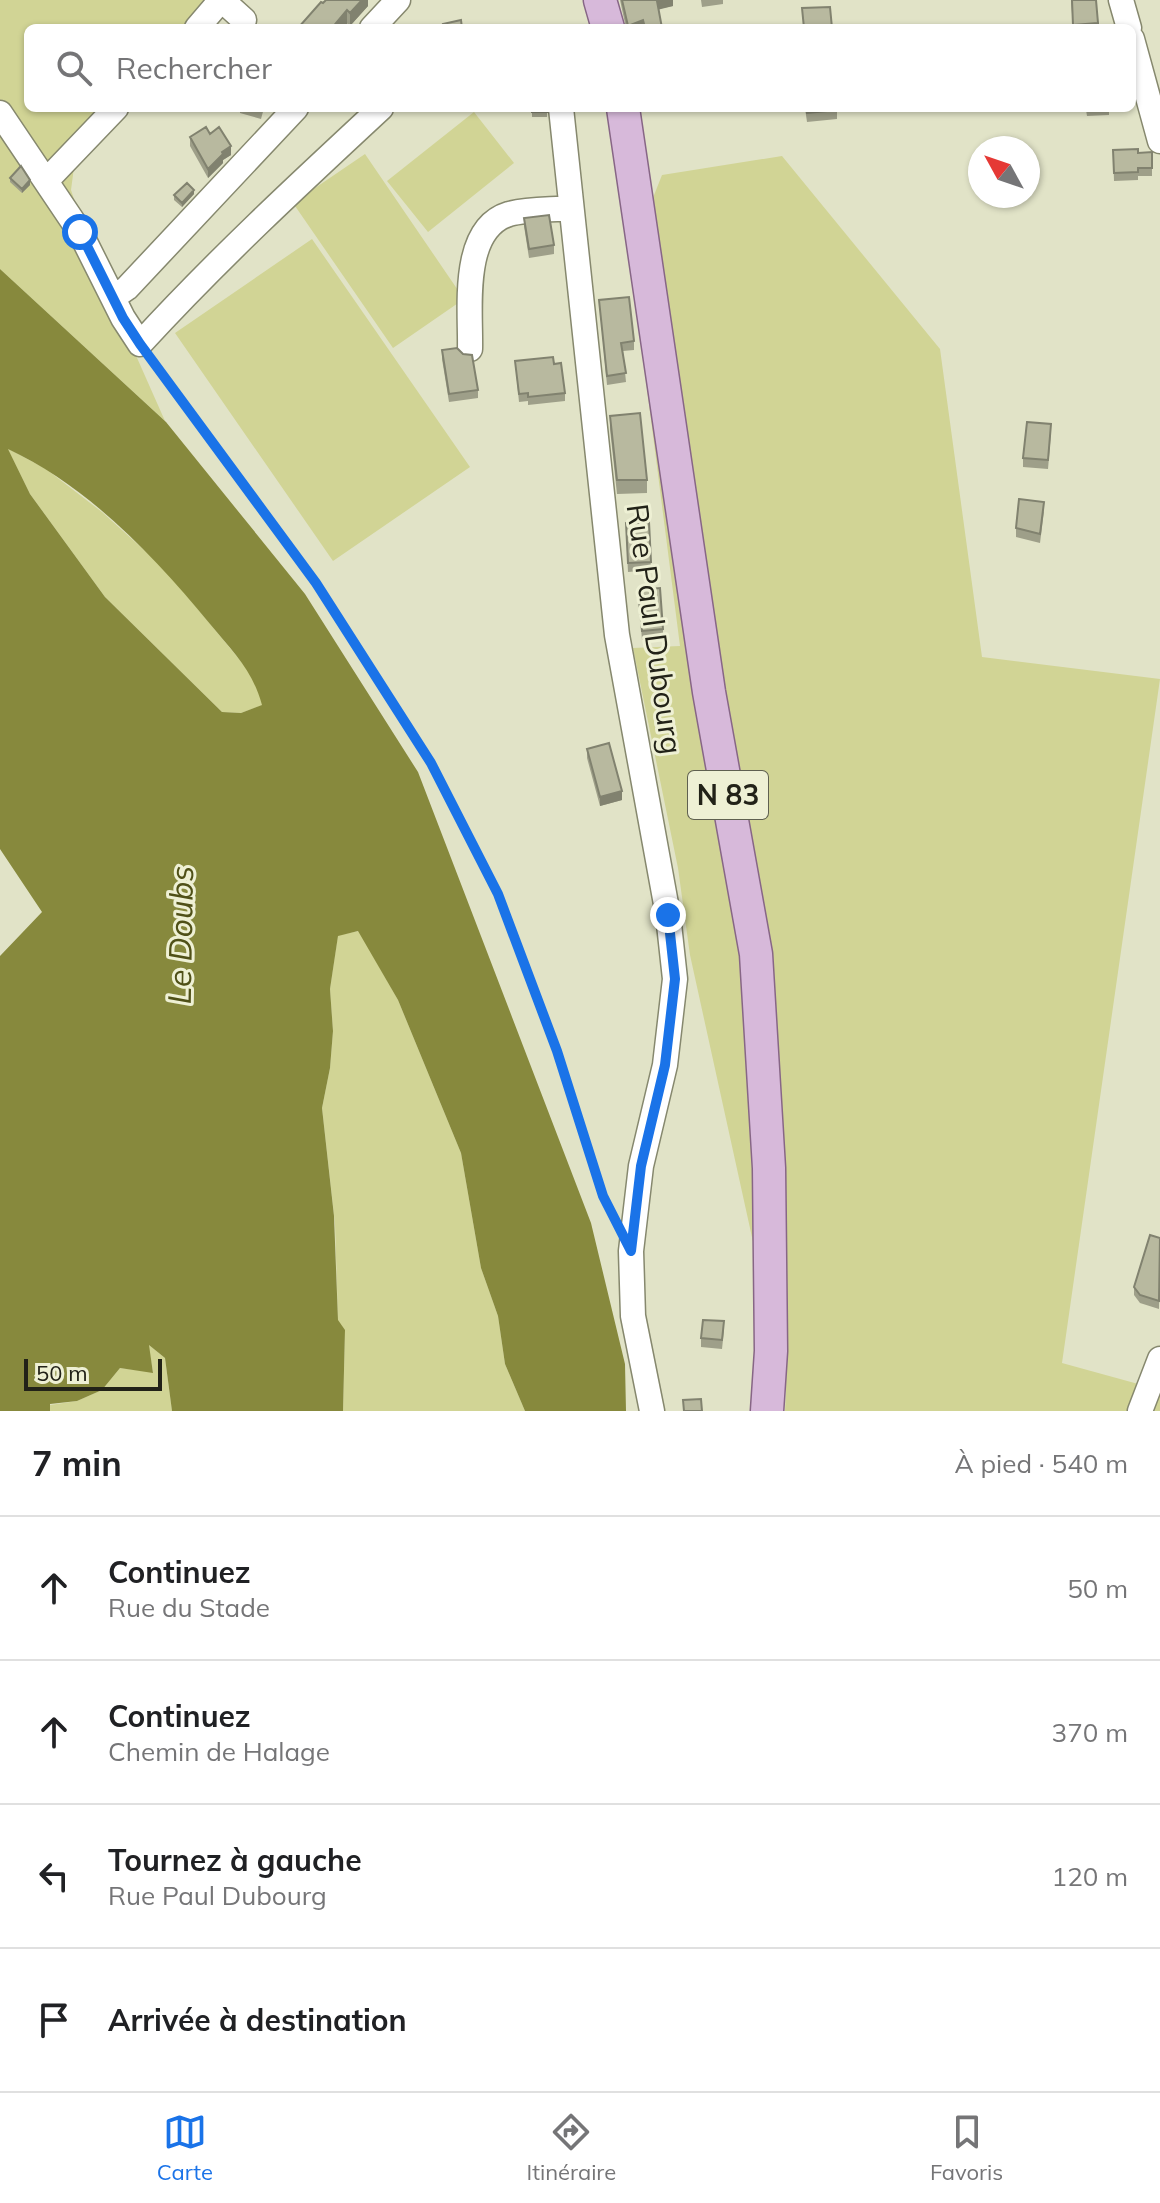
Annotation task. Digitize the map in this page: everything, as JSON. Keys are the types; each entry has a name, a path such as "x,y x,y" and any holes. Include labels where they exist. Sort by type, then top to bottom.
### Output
{"main road":[{"name":"N 83","path":"624,112 709,692 756,954 769,1168 771,1351 767,1411"}],"street":[{"path":"201,24 222,0 244,20"},
{"path":"376,24 398,0"},
{"path":"1121,0 1128,24"},
{"path":"1136,54 1160,141"},
{"path":"47,180 112,112"},
{"path":"114,297 127,288 292,112"},
{"path":"0,113 80,232 123,318 140,344 174,306 377,112"},
{"name":"Rue Paul Dubourg","path":"561,112 617,635 668,915 675,979 665,1065 641,1166 631,1251 633,1316 652,1411"},
{"path":"470,349 472,259 485,233 508,214 571,208"},
{"path":"1140,1411 1160,1359"}],"path":[{"path":"140,344 316,583 431,763 498,894 557,1051 603,1196 631,1251"}],"green space":[{"path":"0,0 204,0 206,3 186,24 24,24 24,112 101,112 78,137 71,190 110,308 126,333 165,421 0,269"},
{"path":"474,112 514,163 428,232 387,181"},
{"path":"365,154 464,299 393,348 293,203"},
{"path":"782,156 940,349 982,657 1160,679 1062,1363 1160,1390 1160,1411 785,1411 786,1392 690,955 678,868 633,648 680,646 630,256 662,175"},
{"path":"312,239 470,467 333,561 175,333"},
{"path":"7,448 46,469 102,512 164,568 253,676 263,705 241,713 222,712 105,597 30,494"},
{"path":"359,931 398,1000 461,1153 481,1268 498,1316 505,1364 525,1411 343,1411 345,1331 338,1321 335,1224 322,1108 330,1068 333,1031 330,989 338,935"},
{"path":"148,1344 165,1358 172,1411 50,1411 50,1405 77,1401 102,1390 120,1368 153,1372"}],"water":[{"name":"Le Doubs","path":"0,269 166,422 305,594 418,772 591,1223 625,1364 626,1411 525,1411 505,1364 498,1316 481,1268 461,1153 398,1000 358,931 338,936 330,989 333,1031 330,1068 322,1108 334,1216 338,1320 345,1330 343,1411 172,1411 165,1358 149,1345 153,1373 120,1368 102,1390 77,1401 50,1404 50,1411 0,1411 0,956 42,912 0,849","holes":["8,449 38,465 93,503 166,573 241,662 253,681 262,705 241,713 222,712 105,597 30,494"]}],"building":[{"path":"326,0 362,0 350,13 347,10 335,24 302,24"},
{"path":"622,0 662,0 657,1 661,24 644,24 643,20 628,24"},
{"path":"1072,0 1096,0 1098,23 1073,24"},
{"path":"830,7 832,24 804,24 802,8"},
{"path":"206,127 210,134 219,127 231,146 208,169 190,137"},
{"path":"1138,149 1138,153 1152,152 1152,168 1114,173 1113,150"},
{"path":"21,166 30,180 22,189 10,178"},
{"path":"187,183 194,190 182,203 174,195"},
{"path":"549,215 554,245 529,249 524,218"},
{"path":"629,297 634,341 621,343 626,373 607,376 599,300"},
{"path":"457,348 463,354 472,355 478,390 449,394 442,350"},
{"path":"553,357 554,364 561,363 565,393 528,397 528,393 519,394 515,361"},
{"path":"640,413 647,480 617,480 610,416"},
{"path":"1027,422 1051,424 1048,460 1023,458"},
{"path":"1019,499 1044,502 1040,534 1016,528"},
{"path":"649,522 651,562 628,563 626,523"},
{"path":"660,588 663,629 642,631 638,590"},
{"path":"609,743 622,791 600,797 587,749"},
{"path":"1150,1235 1160,1238 1159,1301 1140,1295 1134,1287"},
{"path":"703,1320 724,1321 722,1340 701,1338"},
{"path":"701,1399 702,1411 684,1411 683,1400"}],"route":[{"path":"80,232 123,318 140,344 186,402 316,583 431,763 498,894 557,1051 603,1196 631,1251 641,1166 665,1065 675,979 668,915"}]}
